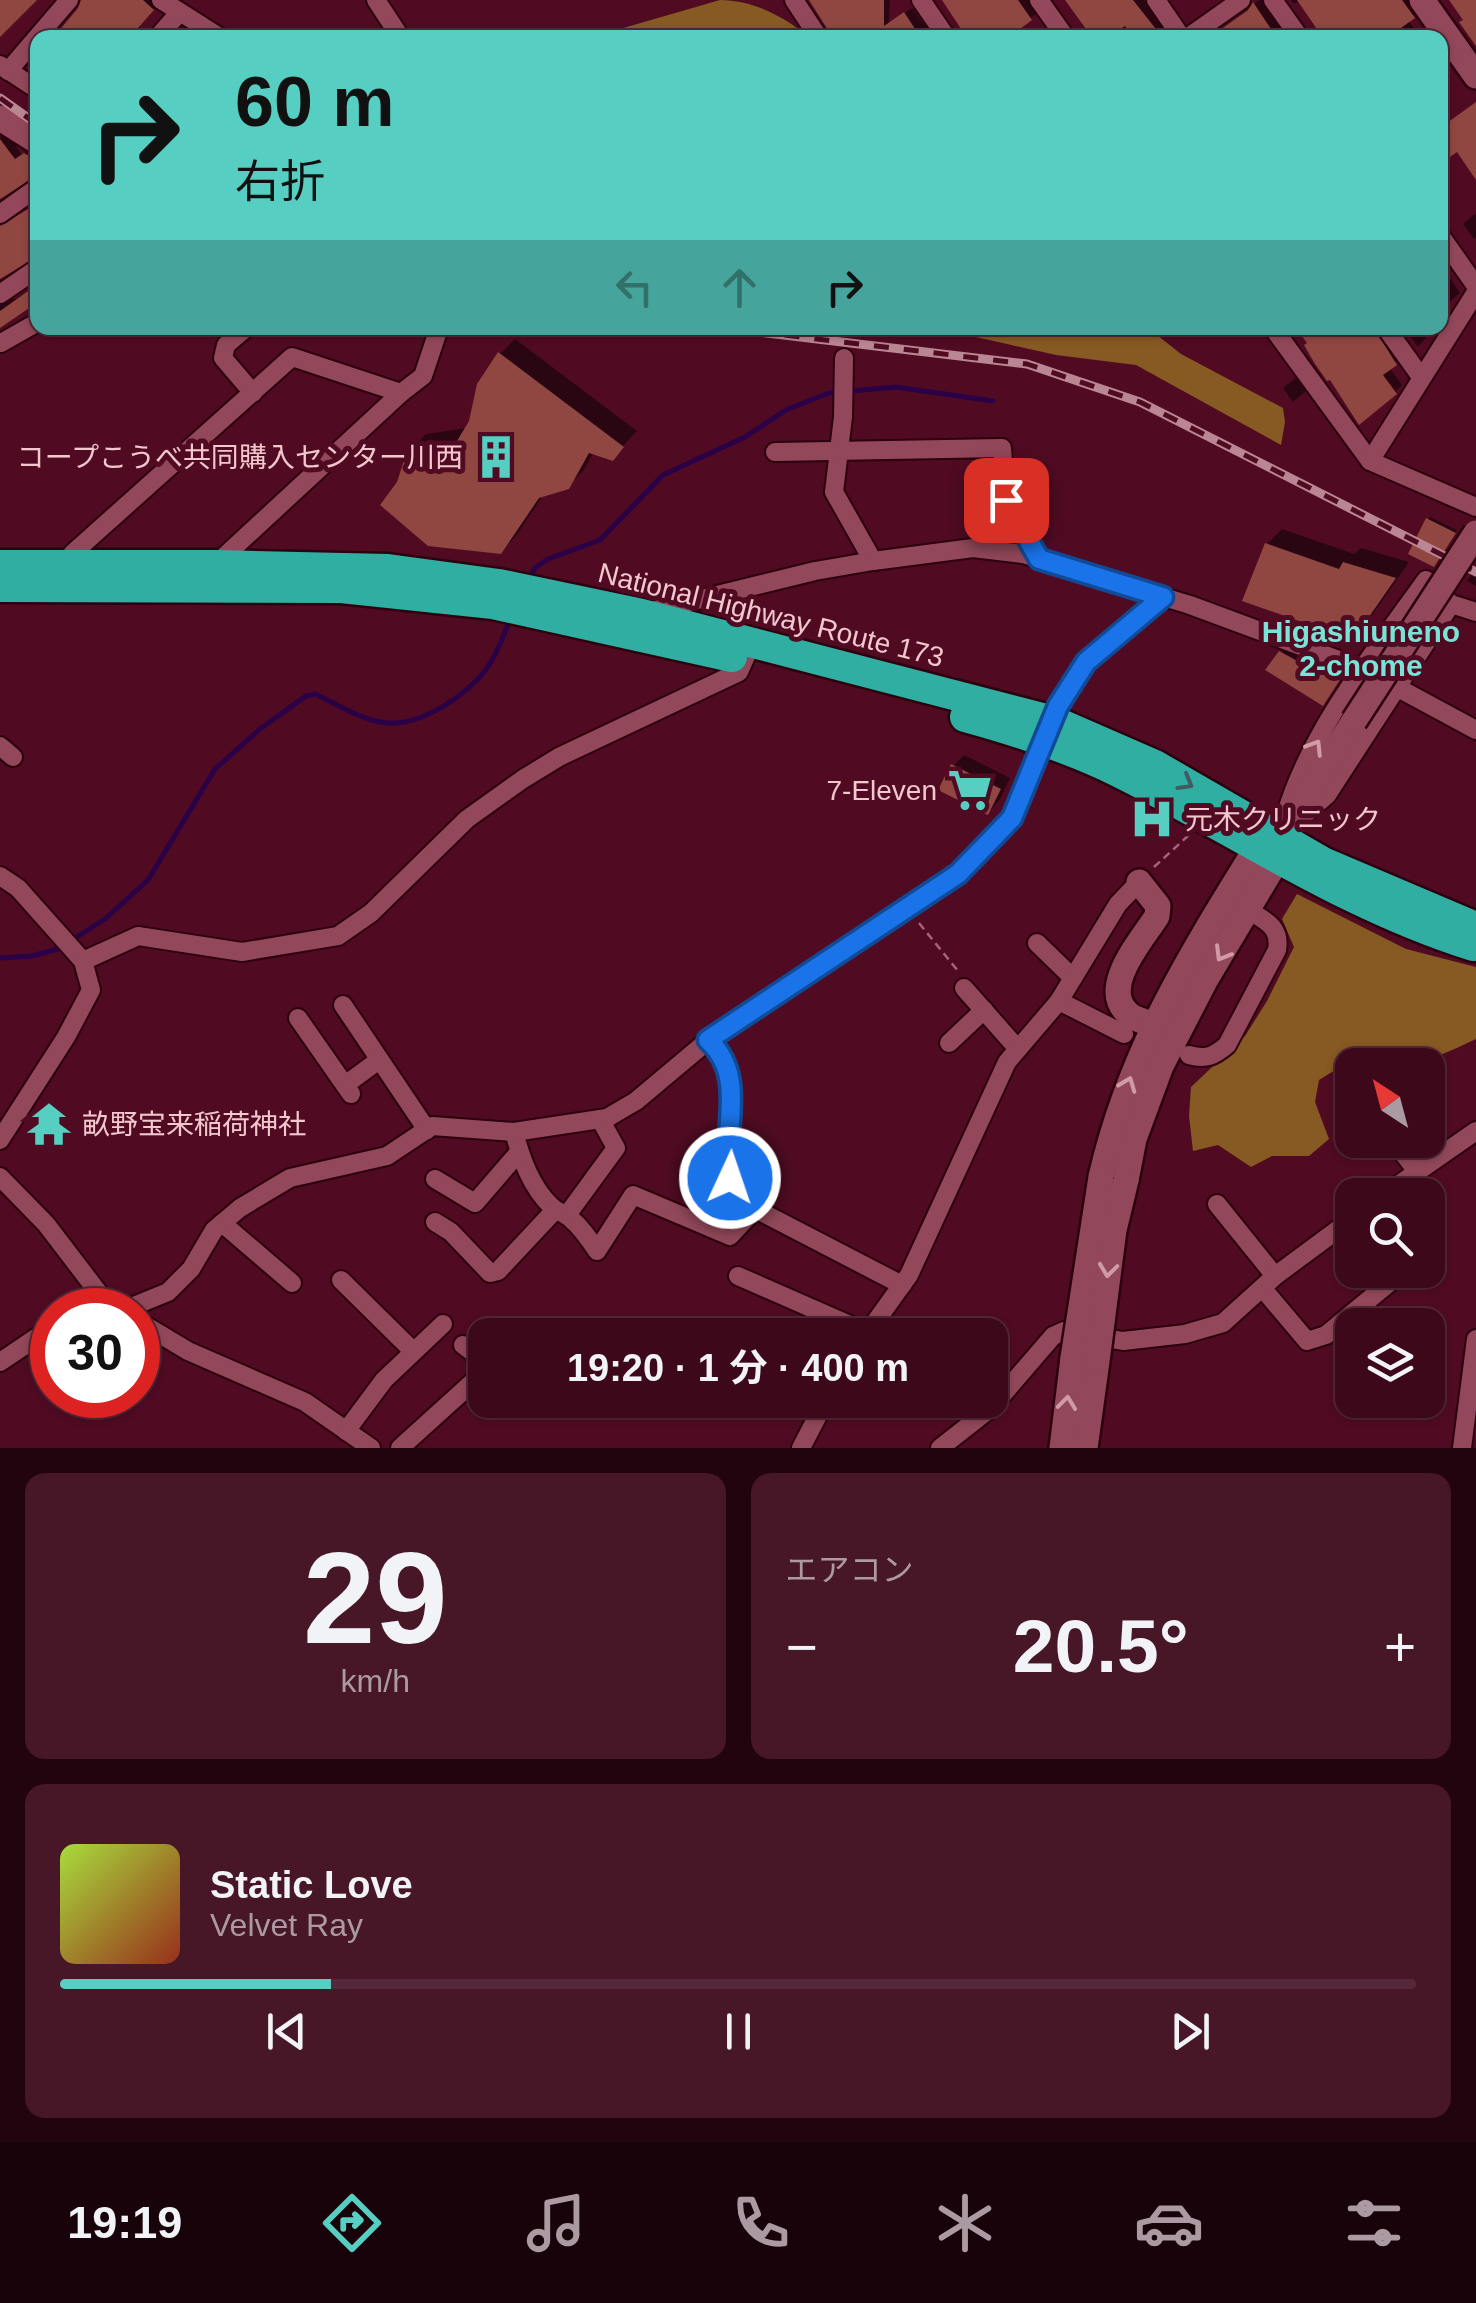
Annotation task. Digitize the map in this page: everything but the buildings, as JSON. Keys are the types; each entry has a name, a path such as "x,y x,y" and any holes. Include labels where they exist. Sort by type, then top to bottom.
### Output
{"highway":[{"name":"National Highway Route 173","path":"0,565 388,570 499,584 642,614 748,651 1049,732 1155,765 1271,848 1323,862 1476,927"},
{"name":"National Highway Route 173","path":"0,587 340,588 492,604 748,651"},
{"name":"National Highway Route 173","path":"1049,732 1205,820 1271,848 1412,926 1476,947"}],"main road":[{"path":"1422,0 1443,30"},
{"path":"1448,37 1476,76"},
{"path":"3,124 30,138"},
{"path":"1062,1448 1114,1230 1114,1121 1154,1025 1187,961 1271,848 1476,533"},
{"path":"1113,1179 1134,1139 1161,1066 1206,979 1248,910 1271,848"},
{"path":"1139,882 1152,894 1158,906 1157,916 1120,975 1117,991 1131,1016 1154,1025"},
{"path":"1085,1359 1085,1448"}],"street":[{"path":"40,30 69,0"},
{"path":"161,0 207,30"},
{"path":"376,0 397,30"},
{"path":"794,0 814,30"},
{"path":"921,0 942,30"},
{"path":"1039,0 1060,30"},
{"path":"1156,0 1179,30"},
{"path":"1197,30 1241,0"},
{"path":"1273,0 1294,30"},
{"path":"164,30 178,14"},
{"path":"30,41 4,68 30,85"},
{"path":"0,214 30,193"},
{"path":"1448,247 1476,289 1448,333"},
{"path":"0,294 30,273"},
{"path":"1,343 30,327"},
{"path":"238,335 226,345 223,358 253,392"},
{"path":"215,565 423,376 437,335"},
{"path":"1278,335 1370,461 1475,505"},
{"path":"1391,335 1420,377"},
{"path":"1370,461 1447,335"},
{"path":"64,564 292,358 401,392"},
{"path":"844,358 840,452 834,492 874,562"},
{"path":"775,452 1002,448 1006,500 1039,559"},
{"path":"642,614 815,571 973,548 1039,559 1163,597 1362,669 1476,730"},
{"path":"1271,848 1297,776 1362,669 1426,580 1451,604 1476,612"},
{"path":"160,1295 191,1269 214,1230 240,1208 290,1178 387,1156 432,1126 514,1132 608,1118 636,1100 708,1040 958,874 1012,818 1058,706 1086,662 1163,597"},
{"path":"1271,848 1327,795 1451,604"},
{"path":"83,960 138,936 242,952 338,936 371,913 466,819 559,757 738,672 748,651"},
{"path":"0,876 18,888 83,960 90,990 66,1037 0,1140"},
{"path":"878,1318 923,1245 1006,1062 1059,1001 1118,904 1139,882"},
{"path":"1189,1055 1203,1059 1216,1055 1227,1045 1278,950 1280,937 1272,924 1248,910"},
{"path":"1037,943 1073,978"},
{"path":"964,988 1018,1049"},
{"path":"1059,1001 1124,1034"},
{"path":"343,1005 427,1130"},
{"path":"948,1043 984,1010"},
{"path":"298,1018 348,1090 379,1060"},
{"path":"708,1040 717,1048 728,1071 733,1110 728,1152 732,1164 730,1178 742,1202 902,1285"},
{"path":"436,1222 451,1232 490,1273 498,1272 561,1212 616,1148 600,1118"},
{"path":"1406,1178 1476,1130"},
{"path":"514,1132 538,1192 598,1251 632,1195 730,1236 754,1210"},
{"path":"435,1179 475,1202 520,1152"},
{"path":"1407,1158 1416,1170"},
{"path":"0,1177 46,1224 95,1288"},
{"path":"1217,1204 1307,1341 1326,1335 1383,1288"},
{"path":"222,1223 292,1283"},
{"path":"940,1448 991,1408 1052,1336 1064,1331 1124,1341 1184,1334 1223,1323 1335,1232"},
{"path":"738,1276 831,1318"},
{"path":"341,1280 413,1351"},
{"path":"346,1430 384,1380 443,1324"},
{"path":"160,1335 188,1351 306,1402 371,1448"},
{"path":"1462,1448 1476,1339"},
{"path":"0,1362 30,1342"},
{"path":"463,1345 468,1349"},
{"path":"400,1448 468,1386"},
{"path":"801,1448 817,1418"}],"path":[{"path":"1139,882 1205,820"},
{"path":"908,908 968,983 964,988"}],"shaded area":[{"path":"720,0 767,11 799,30 616,30"},
{"path":"967,335 1157,335 1181,354 1283,408 1281,445 1136,365 1056,355"},
{"path":"1297,894 1406,949 1476,967 1476,1039 1445,1053 1445,1048 1335,1048 1335,1070 1319,1080 1315,1102 1329,1139 1309,1156 1272,1156 1251,1167 1218,1145 1193,1151 1191,1087 1245,1036 1267,1001 1294,947 1282,919"}],"waterway":[{"path":"527,580 548,559 600,540 663,475 745,437 786,410 829,393 896,387 993,401"},
{"path":"0,958 58,949 105,919 148,880 215,769 260,729 306,696 315,694 380,722 420,718 457,697 484,673 511,617"}],"railway":[{"path":"0,98 30,119"},
{"path":"784,335 1027,364 1140,402 1476,572"}],"place":[{"name":"コープこうべ共同購入センター川西","path":"496,457"},
{"name":"7-Eleven","path":"970,790"},
{"name":"元木クリニック","path":"1152,819"},
{"name":"畝野宝来稲荷神社","path":"49,1124"}],"district":[{"name":"Higashiuneno 2-chome","path":"1361,648"}],"route":[{"path":"730,1178 732,1164 728,1152 733,1110 728,1071 717,1048 708,1040 958,874 1012,818 1058,706 1086,662 1163,597 1039,559 1006,500"}]}
